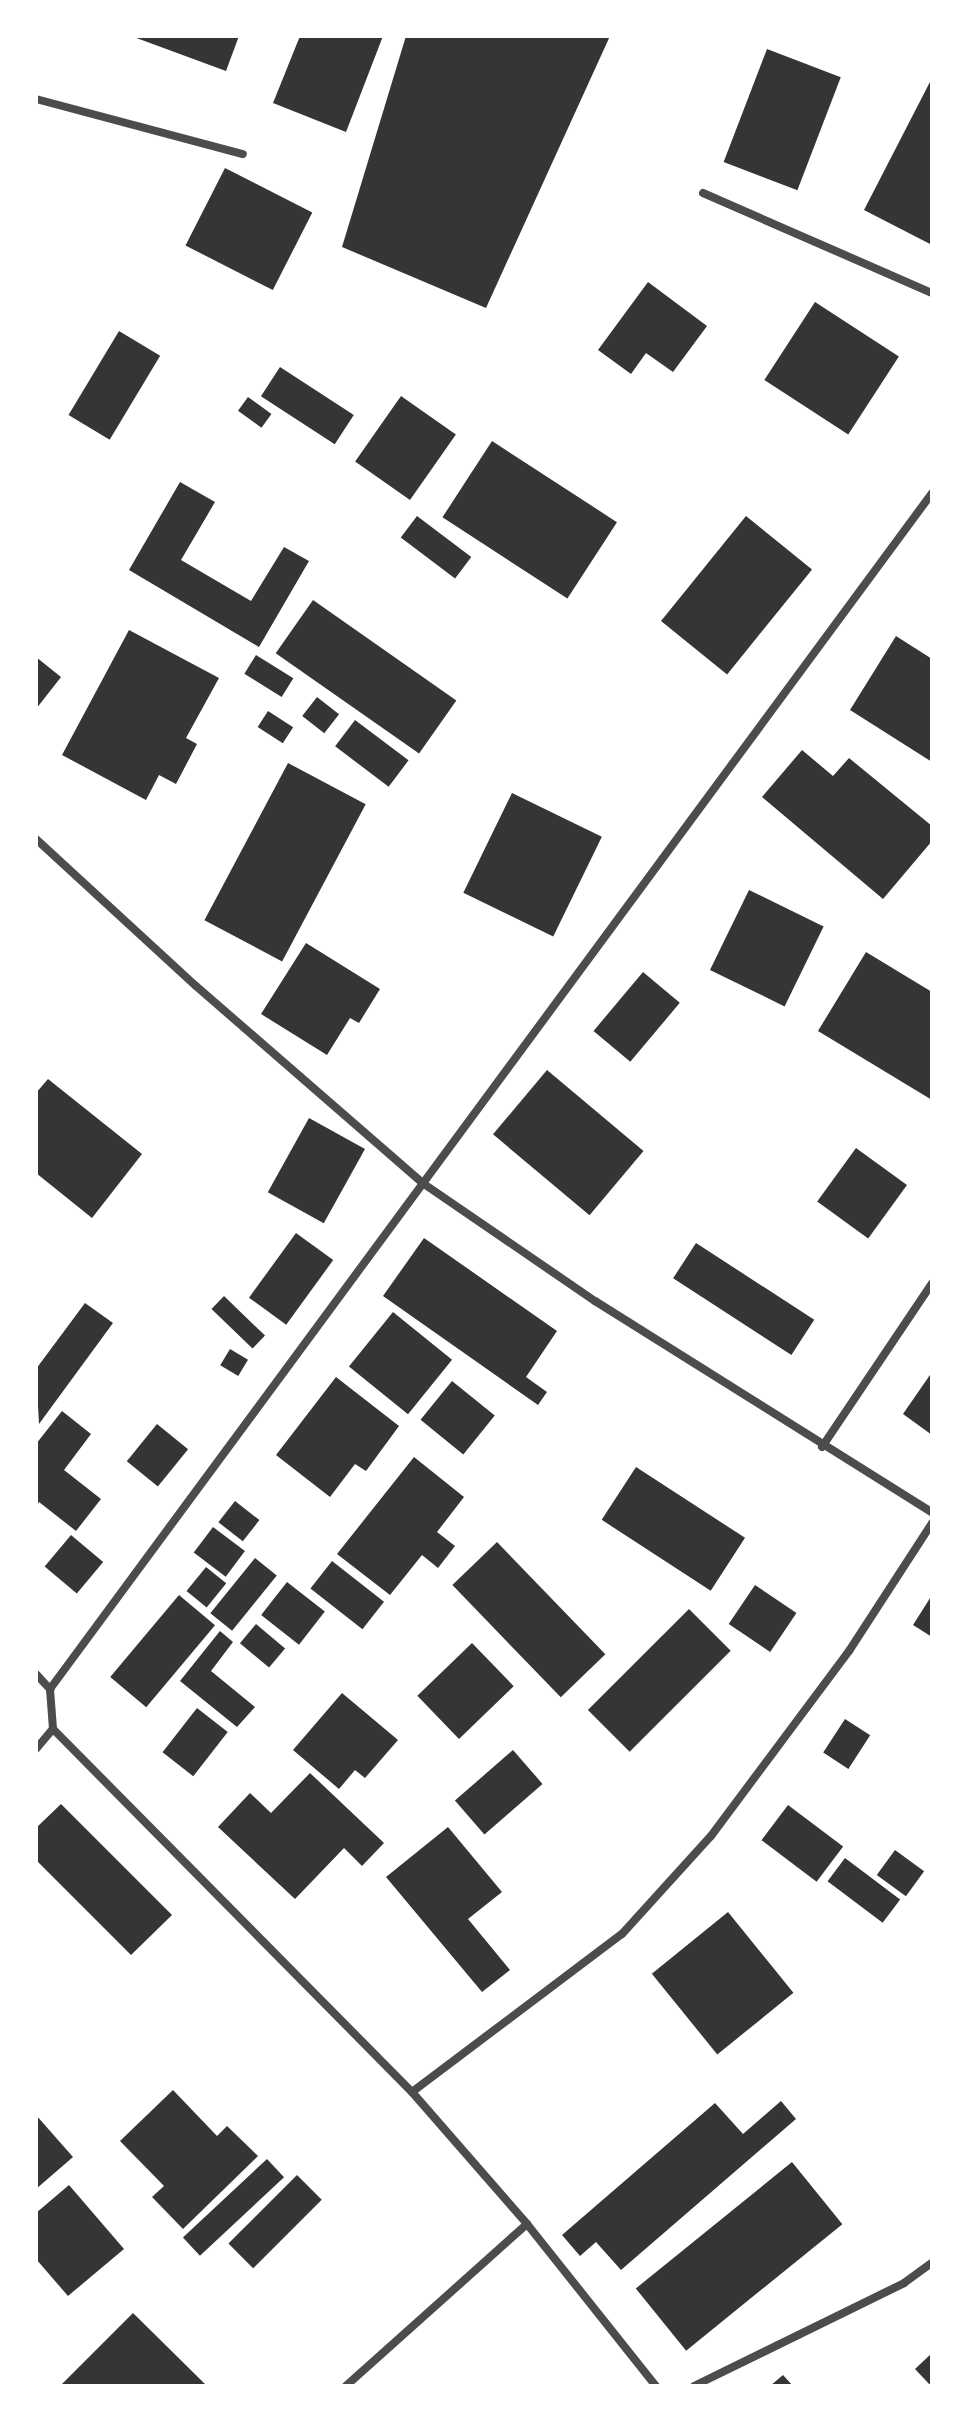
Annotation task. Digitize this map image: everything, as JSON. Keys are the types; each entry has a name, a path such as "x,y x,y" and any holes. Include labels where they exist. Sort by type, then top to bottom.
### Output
{"street":[{"path":"36,99 243,154"},
{"path":"703,193 932,293"},
{"path":"50,1689 932,493"},
{"path":"36,839 196,986 424,1184 822,1447 932,1512"},
{"path":"822,1447 932,1283"},
{"path":"412,2092 622,1934 691,1858 849,1651 932,1523"},
{"path":"36,1674 50,1689 53,1729 412,2092 527,2224 656,2386"},
{"path":"36,1749 53,1729"},
{"path":"346,2386 527,2224"},
{"path":"694,2386 904,2283 932,2263"}],"building":[{"path":"131,36 239,36 226,71"},
{"path":"300,36 383,36 346,132 273,103"},
{"path":"406,36 610,36 486,308 342,247"},
{"path":"767,49 841,77 797,190 724,162"},
{"path":"932,78 932,245 864,210"},
{"path":"225,168 312,212 273,290 186,246"},
{"path":"648,282 707,326 673,372 646,353 631,374 598,350"},
{"path":"815,302 899,356 848,434 764,380"},
{"path":"119,331 160,356 110,440 69,415"},
{"path":"280,367 354,415 335,444 261,396"},
{"path":"401,396 456,434 410,500 355,462"},
{"path":"248,397 271,414 261,428 238,411"},
{"path":"492,441 617,522 567,598 442,517"},
{"path":"180,482 215,502 181,560 251,601 284,547 309,561 259,647 129,570"},
{"path":"417,516 471,557 455,578 401,538"},
{"path":"746,516 812,569 727,674 661,621"},
{"path":"313,600 456,700 419,754 276,653"},
{"path":"129,630 219,678 186,738 197,744 176,784 159,775 146,800 62,755"},
{"path":"896,636 932,659 932,762 850,710"},
{"path":"256,655 293,678 282,697 244,674"},
{"path":"36,657 61,677 36,709"},
{"path":"317,697 339,714 324,733 302,716"},
{"path":"268,711 293,727 283,743 258,727"},
{"path":"355,720 409,760 389,787 335,746"},
{"path":"802,750 833,776 849,758 932,826 932,841 883,899 762,797"},
{"path":"288,763 366,804 282,961 204,920"},
{"path":"512,793 602,837 553,937 463,893"},
{"path":"749,890 824,926 785,1006 710,970"},
{"path":"306,943 380,989 359,1023 350,1018 327,1055 261,1014"},
{"path":"866,952 932,992 932,1100 818,1031"},
{"path":"643,972 680,1003 630,1062 594,1031"},
{"path":"547,1070 644,1151 590,1215 493,1134"},
{"path":"48,1079 142,1154 92,1218 36,1173 36,1093"},
{"path":"309,1118 365,1149 324,1223 268,1192"},
{"path":"856,1148 907,1185 868,1238 817,1201"},
{"path":"296,1233 333,1260 286,1325 249,1298"},
{"path":"424,1238 557,1331 526,1377 547,1392 538,1405 383,1296"},
{"path":"696,1243 814,1320 791,1355 673,1278"},
{"path":"224,1296 265,1336 252,1349 211,1309"},
{"path":"85,1303 113,1323 39,1424 36,1369"},
{"path":"393,1312 452,1360 408,1414 349,1366"},
{"path":"230,1349 248,1360 238,1376 220,1365"},
{"path":"932,1372 932,1435 903,1414"},
{"path":"336,1377 399,1426 366,1471 355,1464 330,1497 276,1455"},
{"path":"452,1381 495,1416 463,1454 421,1420"},
{"path":"62,1411 91,1434 64,1470 101,1499 76,1531 39,1502 36,1507 36,1444"},
{"path":"157,1424 188,1449 158,1486 127,1461"},
{"path":"414,1457 464,1497 437,1532 455,1546 438,1568 422,1555 390,1595 337,1554"},
{"path":"636,1467 745,1538 711,1591 602,1520"},
{"path":"235,1501 259,1520 243,1541 218,1522"},
{"path":"213,1527 245,1551 226,1577 194,1553"},
{"path":"71,1535 103,1562 77,1593 45,1566"},
{"path":"497,1542 605,1654 561,1697 452,1585"},
{"path":"255,1558 277,1576 232,1631 210,1613"},
{"path":"332,1561 384,1602 362,1629 310,1589"},
{"path":"206,1567 226,1583 207,1607 186,1591"},
{"path":"287,1582 325,1612 299,1645 261,1615"},
{"path":"755,1585 796,1613 770,1652 729,1624"},
{"path":"179,1595 215,1625 146,1707 110,1677"},
{"path":"932,1595 932,1637 913,1625"},
{"path":"689,1609 731,1651 630,1752 588,1710"},
{"path":"256,1624 285,1648 269,1668 240,1643"},
{"path":"220,1631 233,1642 211,1671 255,1707 237,1727 180,1681"},
{"path":"472,1643 514,1686 459,1739 417,1696"},
{"path":"342,1693 398,1740 365,1778 355,1770 339,1789 293,1750"},
{"path":"197,1708 228,1732 193,1776 163,1752"},
{"path":"845,1719 870,1735 848,1769 823,1753"},
{"path":"513,1750 543,1784 484,1834 455,1801"},
{"path":"310,1773 384,1843 362,1866 344,1848 295,1899 218,1827 250,1793 271,1813"},
{"path":"61,1804 172,1915 131,1955 36,1860 36,1828"},
{"path":"788,1805 843,1847 817,1882 762,1840"},
{"path":"448,1827 502,1892 468,1919 510,1970 482,1992 386,1877"},
{"path":"895,1850 924,1871 906,1896 877,1875"},
{"path":"845,1858 900,1900 883,1923 828,1881"},
{"path":"728,1912 793,1993 717,2054 652,1974"},
{"path":"173,2090 217,2136 227,2126 258,2156 183,2229 152,2197 164,2186 120,2141"},
{"path":"781,2101 796,2119 621,2270 596,2242 580,2256 562,2235 715,2103 743,2134"},
{"path":"36,2115 73,2157 36,2189"},
{"path":"267,2159 284,2177 200,2256 183,2237"},
{"path":"792,2162 842,2224 686,2351 636,2288"},
{"path":"297,2175 322,2200 253,2268 228,2244"},
{"path":"69,2185 124,2249 68,2296 36,2259 36,2213"},
{"path":"133,2313 207,2386 60,2386"},
{"path":"932,2353 932,2386 931,2386 915,2369"},
{"path":"783,2375 793,2386 770,2386"}]}
